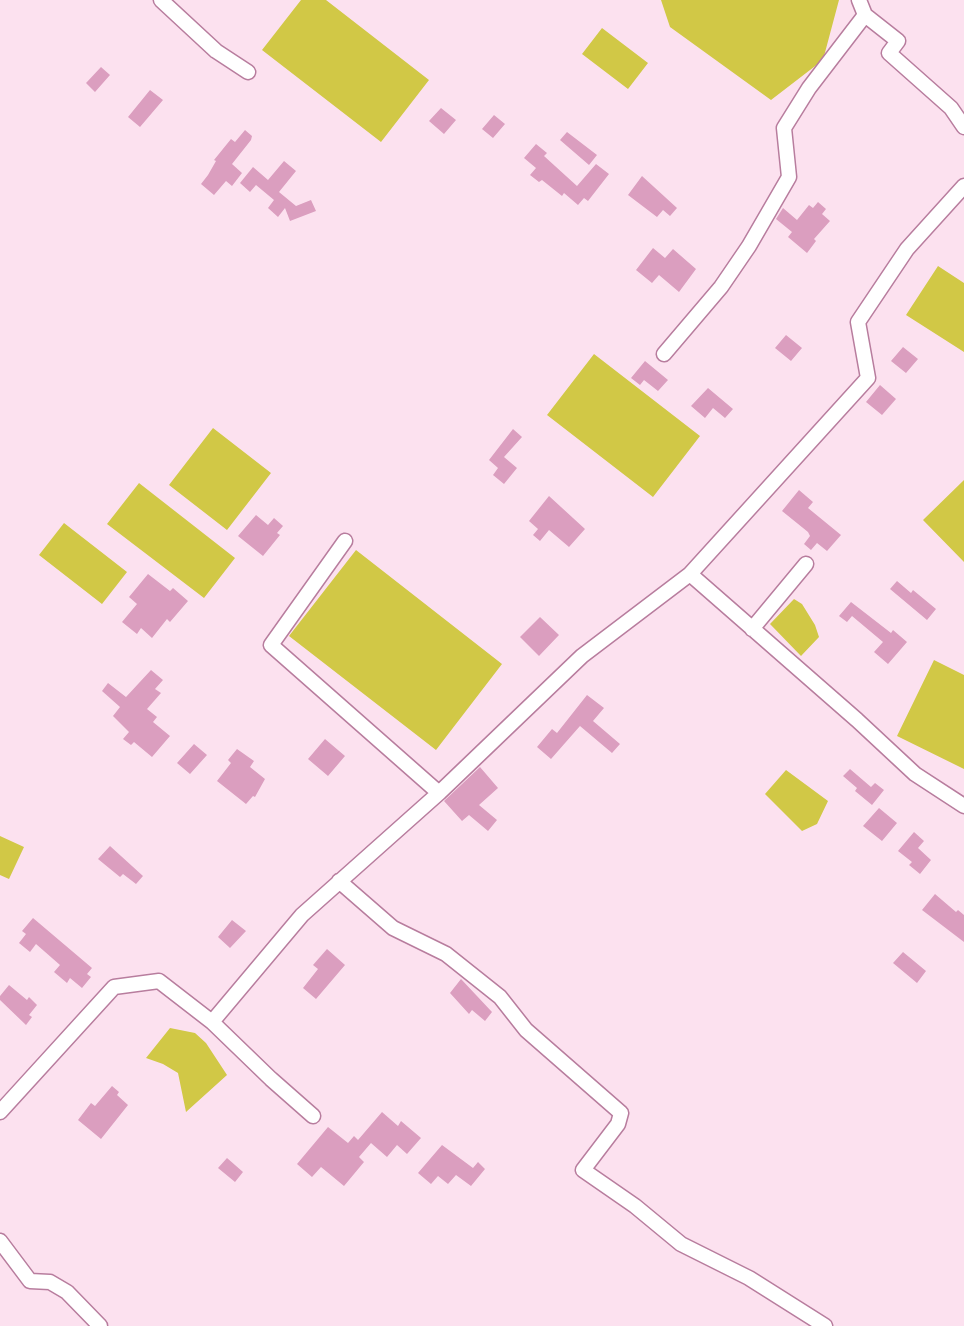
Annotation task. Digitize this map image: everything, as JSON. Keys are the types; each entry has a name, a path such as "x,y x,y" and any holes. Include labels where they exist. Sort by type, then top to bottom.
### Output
{"street":[{"path":"161,0 216,51 248,72"},
{"path":"859,0 865,15 898,41 889,53 951,108 964,127"},
{"path":"664,354 721,287 749,246 789,177 784,128 809,88 865,15"},
{"path":"212,1022 302,915 439,793 582,656 690,574 868,379 858,322 907,249 964,186"},
{"path":"345,541 271,645 439,793"},
{"path":"752,629 806,564"},
{"path":"690,574 915,774 964,806"},
{"path":"339,881 393,928 446,954 500,997 526,1030 621,1112 618,1124 583,1170 635,1206 681,1244 749,1278 825,1326"},
{"path":"0,1112 114,987 159,981 212,1022 313,1116"},
{"path":"0,1241 30,1281 50,1282 67,1292 100,1326"}],"shaded area":[{"path":"301,0 326,0 429,80 381,142 262,50"},
{"path":"661,0 839,0 823,60 771,100 670,27"},
{"path":"602,28 648,63 628,89 582,54"},
{"path":"938,266 964,283 964,352 906,315"},
{"path":"594,354 700,436 653,497 547,415"},
{"path":"213,428 271,473 227,530 169,485"},
{"path":"964,480 964,562 923,520"},
{"path":"139,483 235,558 204,598 107,524"},
{"path":"64,523 127,572 102,604 39,555"},
{"path":"356,550 502,664 436,750 289,636"},
{"path":"794,599 802,604 819,637 801,656 770,624"},
{"path":"934,660 964,675 964,769 897,736"},
{"path":"786,770 828,801 817,824 802,831 765,794"},
{"path":"0,836 24,847 9,879 0,875"},
{"path":"170,1028 195,1033 206,1043 227,1075 186,1112 178,1073 146,1058"}],"building":[{"path":"101,67 110,75 95,92 86,83"},
{"path":"150,90 163,100 140,127 128,117"},
{"path":"441,108 456,120 444,134 429,121"},
{"path":"494,115 505,124 493,138 482,129"},
{"path":"245,130 252,136 251,140 232,164 242,173 232,186 226,181 214,195 201,184 216,161 214,160 231,139 235,142"},
{"path":"567,132 597,155 589,165 560,140"},
{"path":"536,144 547,153 544,156 577,186 596,164 609,174 588,201 584,198 578,205 564,193 562,196 542,180 539,182 530,175 536,168 524,158"},
{"path":"284,161 296,171 279,192 296,206 311,200 316,211 290,221 285,208 278,217 268,208 274,200 256,185 250,192 240,183 253,167 268,180"},
{"path":"642,176 677,208 670,216 663,210 657,217 628,195"},
{"path":"818,202 826,209 822,214 830,221 814,239 816,241 807,253 788,237 792,232 776,219 783,208 797,220 809,205 813,208"},
{"path":"653,248 665,258 673,249 696,269 679,292 659,275 652,283 636,270"},
{"path":"786,335 802,348 791,361 775,348"},
{"path":"903,347 918,359 906,373 891,361"},
{"path":"645,361 668,380 658,391 644,380 640,385 631,378"},
{"path":"880,385 896,399 882,415 866,402"},
{"path":"708,388 733,409 725,418 713,408 705,418 691,406"},
{"path":"513,429 522,437 504,457 517,468 504,484 493,475 498,468 489,460"},
{"path":"799,490 813,502 808,508 841,535 827,551 817,543 811,550 804,544 810,536 808,532 782,511"},
{"path":"549,496 585,529 569,547 549,530 540,541 533,535 538,529 529,521"},
{"path":"256,515 268,525 274,518 283,526 277,533 280,535 263,556 238,536"},
{"path":"148,574 170,591 173,588 188,601 170,622 167,619 152,638 141,628 137,634 122,622 137,604 129,597"},
{"path":"897,581 936,609 927,620 890,589"},
{"path":"851,602 907,642 888,664 874,652 883,642 852,616 847,622 839,616"},
{"path":"540,617 559,635 539,656 520,637"},
{"path":"151,670 163,680 155,689 161,693 147,709 157,717 153,722 170,736 152,757 134,742 131,745 123,739 129,732 113,716 120,707 102,691 108,683 126,697"},
{"path":"587,695 604,708 593,721 620,744 612,753 580,726 551,759 537,747 552,729 557,733"},
{"path":"325,739 345,756 328,776 308,759"},
{"path":"194,744 207,755 190,774 177,763"},
{"path":"237,749 254,761 250,767 265,779 255,797 246,804 217,781 231,763 228,760"},
{"path":"480,767 498,788 479,805 497,820 488,831 469,815 462,821 444,801"},
{"path":"850,769 871,787 875,783 884,790 872,805 855,791 857,788 843,776"},
{"path":"879,808 897,823 882,841 863,826"},
{"path":"914,832 924,841 918,848 931,860 920,874 909,865 912,862 898,851"},
{"path":"110,846 143,876 136,884 123,874 120,877 98,859"},
{"path":"935,894 956,912 958,910 964,915 964,942 922,910"},
{"path":"33,918 92,968 87,974 91,977 82,988 70,978 67,983 54,972 60,965 36,944 30,952 19,943 26,934 22,931"},
{"path":"232,920 246,931 230,948 218,937"},
{"path":"327,949 345,965 316,999 303,988 318,969 313,965"},
{"path":"903,952 926,971 917,983 893,963"},
{"path":"461,979 492,1012 485,1021 472,1010 469,1014 450,993"},
{"path":"9,985 37,1005 29,1015 32,1017 26,1025 0,1000"},
{"path":"112,1086 128,1105 101,1139 78,1120 91,1103 95,1106"},
{"path":"382,1112 398,1126 401,1121 421,1138 407,1154 397,1145 387,1157 371,1143 359,1157 364,1162 344,1186 321,1167 312,1177 297,1164 328,1127 348,1143 354,1136 358,1140"},
{"path":"442,1145 473,1168 478,1162 485,1169 471,1186 456,1175 448,1184 438,1176 431,1184 418,1173"},
{"path":"227,1158 243,1172 235,1182 218,1168"}]}
